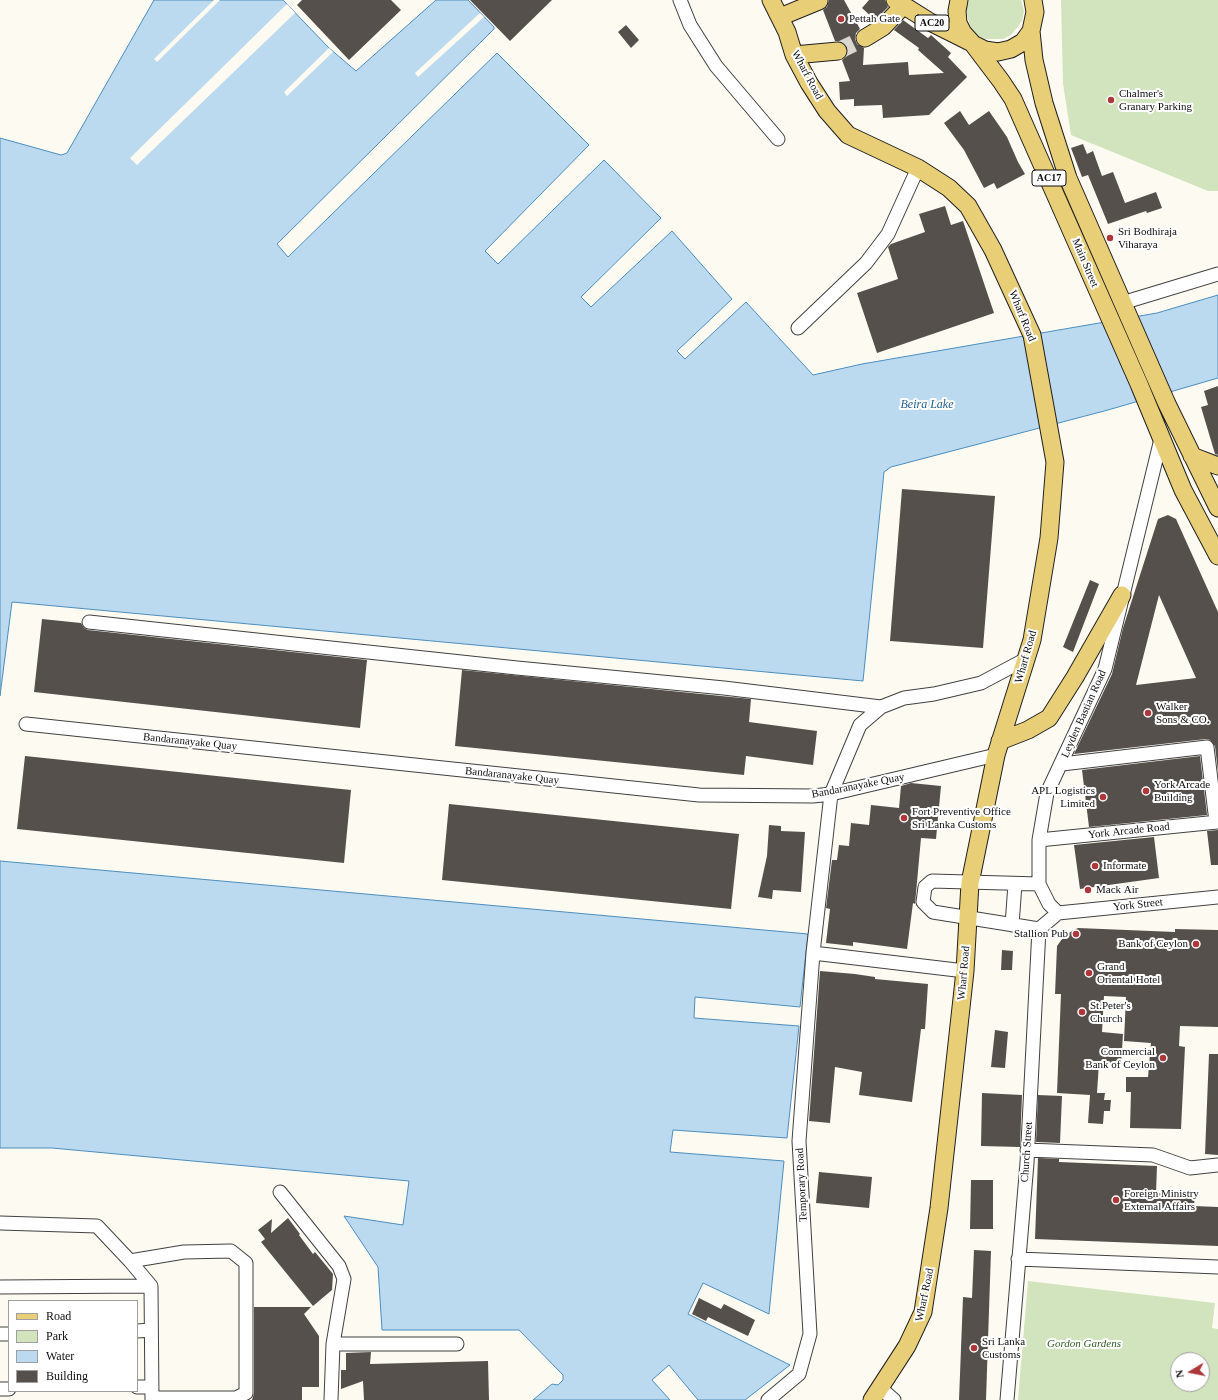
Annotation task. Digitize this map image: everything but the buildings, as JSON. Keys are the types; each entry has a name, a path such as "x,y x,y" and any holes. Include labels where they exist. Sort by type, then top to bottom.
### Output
{"main road":[{"name":"Wharf Road","path":"771,0 780,17 794,55 817,96 848,135 918,168 949,188 968,206 993,250 1032,335 1055,462 1049,538 1032,640 998,748 970,883 965,971 939,1208 923,1312 908,1346 876,1394"},
{"name":"Main Street","path":"959,0 957,11 958,23 963,33 1002,81 1013,99 1149,408 1183,490 1218,556"},
{"path":"780,17 819,1"},
{"name":"Main Street","path":"1034,1 1035,12 1031,32 1034,60 1054,138 1068,178 1167,404 1192,456 1212,484 1218,508"},
{"path":"865,38 883,27 899,3"},
{"name":"AC20","path":"899,3 972,43"},
{"path":"972,43 985,50 998,52 1011,49 1022,42 1031,32"},
{"path":"794,55 838,51"},
{"path":"1192,456 1218,466"},
{"path":"1183,490 1212,484"},
{"path":"998,748 1049,718 1076,677 1122,595"}],"street":[{"path":"680,0 690,25 716,66 778,139"},
{"path":"798,328 866,263 888,234 918,168"},
{"path":"1124,307 1218,274"},
{"name":"Leyden Bastian Road","path":"1058,913 1049,904 1039,884 1039,840 1047,793 1062,764 1105,669 1122,595 1146,508 1161,439"},
{"path":"89,622 517,668 724,688 881,707 904,698 934,694 981,683 1026,660"},
{"name":"Temporary Road","path":"768,1400 799,1374 810,1334 799,1141 813,953 831,794 860,725 881,707"},
{"name":"Bandaranayake Quay","path":"26,724 699,795 813,796 831,794 998,748"},
{"path":"1062,764 1207,747 1217,822"},
{"name":"York Arcade Road","path":"1039,840 1217,822"},
{"path":"1039,884 932,881 925,887 923,902 933,912 969,919 1039,929 1058,913"},
{"path":"1012,924 1015,884"},
{"name":"York Street","path":"1058,913 1218,897"},
{"name":"Church Street","path":"1007,1400 1027,1150 1039,929"},
{"path":"813,953 965,971"},
{"path":"1027,1150 1153,1155 1190,1168 1218,1165"},
{"path":"280,1192 339,1266 344,1279 333,1344 331,1400"},
{"path":"0,1223 97,1226 130,1260 151,1286 152,1395"},
{"path":"130,1260 184,1252 231,1251 246,1263 246,1393 236,1398 152,1395 138,1388"},
{"path":"1018,1259 1218,1267"},
{"path":"0,1287 151,1286"},
{"path":"138,1331 151,1330"},
{"path":"333,1344 457,1344"},
{"path":"876,1394 894,1400"}],"green space":[{"path":"969,0 1021,0 1024,11 1022,21 1011,35 1003,39 985,39 977,35 971,28 966,10"},
{"path":"1061,0 1218,0 1218,191 1208,191 1071,135 1063,84"},
{"name":"Gordon Gardens","path":"1028,1281 1215,1303 1212,1328 1218,1329 1218,1400 1018,1400"}],"water":[{"name":"Beira Lake","path":"154,0 283,0 329,48 356,71 436,0 468,0 494,27 494,29 277,244 288,257 497,53 589,145 485,251 498,264 604,160 661,218 581,297 591,307 672,231 732,299 677,351 685,359 746,302 813,375 862,364 1157,313 1218,295 1218,378 1108,410 891,467 884,472 863,681 12,602 0,696 0,138 61,155 67,153"},
{"path":"0,861 808,934 800,1007 695,997 694,1018 799,1026 787,1138 673,1130 670,1152 784,1161 769,1314 703,1283 688,1314 790,1365 745,1400 698,1400 669,1365 652,1380 670,1400 533,1400 552,1384 558,1385 563,1380 563,1375 519,1330 382,1330 378,1267 344,1216 403,1225 409,1181 52,1148 0,1148"}],"pier":[{"path":"214,0 220,0 157,62 154,59"},
{"path":"287,4 295,13 137,165 130,158"},
{"path":"480,13 484,17 418,77 415,73"},
{"path":"329,48 333,52 287,96 284,92"}],"tunnel":[{"path":"838,51 865,38"}],"place":[{"name":"Pettah Gate","path":"841,19"},
{"name":"Chalmer's Granary Parking","path":"1111,100"},
{"name":"Sri Bodhiraja Viharaya","path":"1110,238"},
{"name":"Walker Sons & CO.","path":"1148,713"},
{"name":"York Arcade Building","path":"1146,791"},
{"name":"APL Logistics Limited","path":"1103,797"},
{"name":"Fort Preventive Office Sri Lanka Customs","path":"904,818"},
{"name":"Informate","path":"1095,866"},
{"name":"Mack Air","path":"1088,890"},
{"name":"Stallion Pub","path":"1076,934"},
{"name":"Bank of Ceylon","path":"1196,944"},
{"name":"Grand Oriental Hotel","path":"1089,973"},
{"name":"St.Peter's Church","path":"1082,1012"},
{"name":"Commercial Bank of Ceylon","path":"1163,1058"},
{"name":"Foreign Ministry External Affairs","path":"1116,1200"},
{"name":"Sri Lanka Customs","path":"974,1348"}]}
